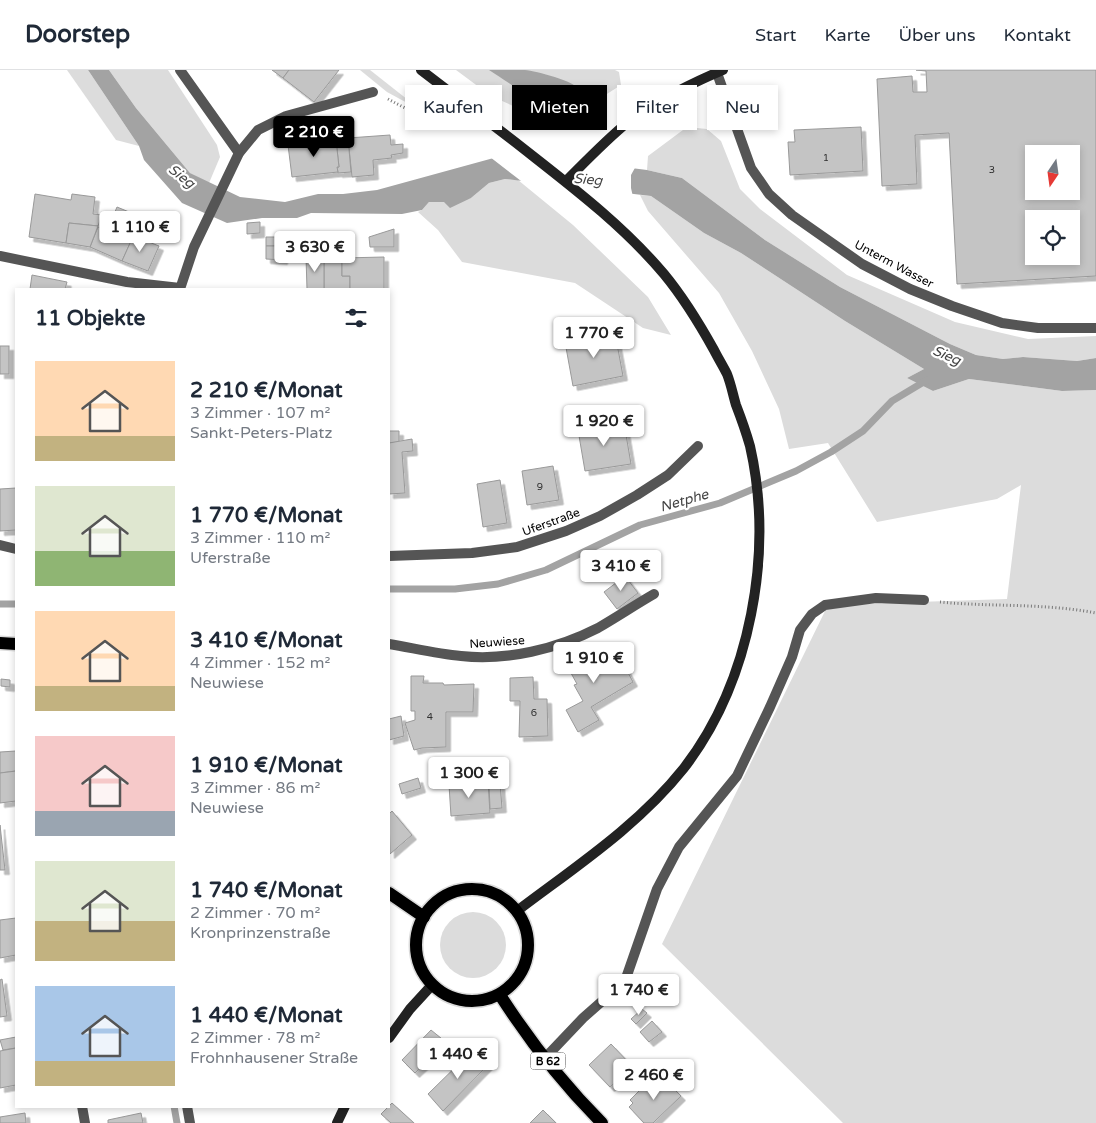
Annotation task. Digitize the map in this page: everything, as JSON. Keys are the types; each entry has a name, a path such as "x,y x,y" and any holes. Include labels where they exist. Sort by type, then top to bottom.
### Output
{"main road":[{"path":"421,70 441,85"},
{"path":"566,181 614,134 647,109 720,71"},
{"path":"499,130 566,181 644,252 685,302 722,365 750,446 756,487 759,530 752,609 742,653 724,702 704,737 684,768 633,821 604,846 517,911"},
{"path":"0,642 15,644"},
{"path":"469,889 487,892 504,899 517,911 526,928 528,948 525,966 514,982 500,994 483,1001 464,1001 447,996 432,985 421,970 416,952 417,934 424,916 436,903 451,893 469,889"},
{"path":"390,894 424,916"},
{"path":"390,1037 410,1009 432,985"},
{"name":"B 62","path":"500,994 544,1058 582,1104 602,1123"},
{"path":"337,1123 344,1108"}],"street":[{"path":"180,70 239,153"},
{"name":"Unterm Wasser","path":"720,71 751,168 769,194 792,215 862,264 952,306 1002,323 1038,328 1096,328"},
{"path":"0,256 126,282 180,288 194,247 233,165 239,153 258,130 286,116 373,92"},
{"name":"Uferstraße","path":"390,556 472,553 517,547 566,531 600,516 638,495 668,475 698,446"},
{"path":"0,546 15,549"},
{"name":"Neuwiese","path":"390,644 469,657 486,657 539,650 597,628 654,594"},
{"path":"544,1058 583,1018 625,980 657,889 680,847 737,776 770,707 792,656 800,630 812,614 825,605 876,598 924,600"},
{"path":"82,1108 86,1123"},
{"path":"187,1108 190,1123"}],"path":[{"path":"373,92 405,108"},
{"path":"924,600 972,605 1027,605 1096,613"}],"shaded area":[{"path":"67,70 88,70 139,146 116,140"},
{"path":"109,70 168,70 217,145 220,157 209,183 190,173 136,108"},
{"path":"360,70 370,70 405,98 405,102 387,92"},
{"path":"456,70 615,70 619,72 621,85 617,85 617,88 607,94 607,85 512,85 512,106 502,101 502,85 476,85"},
{"path":"707,129 721,141 740,189 760,209 847,275 955,322 1028,339 1096,336 1096,358 1077,361 1023,357 1003,359 976,355 950,344 840,287 765,240 682,178 647,170 648,156 683,130"},
{"path":"505,179 518,180 573,225 648,297 671,335 643,328 575,283 462,262 438,230 418,212 429,202 471,198 489,183"},
{"path":"640,195 651,196 704,233 741,253 845,321 924,369 907,378 933,391 969,379 1062,391 1096,390 1096,1123 843,1123 662,944 828,605 1007,599 1021,485 997,499 877,522 828,443 789,449 779,409 752,351 719,293 648,211"},
{"path":"473,912 486,914 501,927 504,932 506,945 504,958 491,973 486,976 473,978 460,976 445,963 442,958 440,945 442,932 455,917 460,914"}],"water":[{"name":"Sieg","path":"88,70 109,70 136,108 190,173 240,197 285,202 318,194 343,194 377,190 512,153 647,170 682,178 765,240 840,287 950,344 976,355 1003,359 1023,357 1077,361 1096,358 1096,390 1062,391 969,379 933,391 907,378 924,369 845,321 741,253 704,233 651,196 505,179 489,183 471,198 450,208 444,202 429,202 422,210 402,214 311,213 297,218 262,218 227,223 182,203 144,160 139,146"},
{"path":"489,70 525,70 546,74 574,85 512,85"}],"pier":[{"path":"512,150 636,166 631,175 633,197 525,184 490,157"}],"building":[{"path":"272,70 289,70 283,78"},
{"path":"289,70 339,70 314,102 283,78"},
{"path":"916,70 1096,70 1096,276 957,284 949,133 915,135 917,184 882,186 877,79 912,76 913,92 927,92 926,71"},
{"path":"861,127 863,171 790,175 788,142 795,142 794,130"},
{"path":"390,135 391,145 403,144 403,153 391,155 392,158 373,160 374,175 352,177 348,138"},
{"path":"348,138 351,172 338,173 336,140"},
{"path":"336,140 338,172 292,177 288,145"},
{"path":"35,194 71,200 72,194 95,197 93,214 102,215 98,226 69,223 66,243 29,237"},
{"path":"117,207 146,219 139,238 131,235 129,240 131,241 122,261 90,247 98,227 107,231"},
{"path":"260,222 260,233 247,234 247,223"},
{"path":"69,223 98,226 90,247 66,243"},
{"path":"394,229 394,247 370,247 369,237"},
{"path":"131,235 159,246 148,271 122,261 131,241 129,240"},
{"path":"266,237 277,237 278,246 266,246"},
{"path":"266,246 283,246 283,260 266,259"},
{"path":"342,256 342,276 350,276 350,288 324,288 324,257"},
{"path":"306,257 324,257 324,288 307,288"},
{"path":"384,257 384,288 350,288 350,276 342,276 342,258"},
{"path":"32,275 67,282 65,288 30,288"},
{"path":"615,333 623,376 573,386 565,342"},
{"path":"0,346 9,346 9,374 0,374"},
{"path":"624,423 631,464 585,471 578,430"},
{"path":"390,431 399,431 399,442 390,443"},
{"path":"412,439 413,451 402,452 405,493 390,494 390,443"},
{"path":"553,466 559,500 527,505 522,471"},
{"path":"500,480 507,523 483,527 477,484"},
{"path":"15,488 15,530 0,531 0,489"},
{"path":"625,576 638,593 617,609 604,592"},
{"path":"601,645 612,665 615,663 619,670 625,667 633,682 591,707 599,720 578,732 566,710 583,701 574,685 577,684 566,664"},
{"path":"411,676 424,676 423,683 443,683 444,685 474,684 473,712 446,712 446,747 414,750 405,723 415,720 415,711 411,711"},
{"path":"533,677 534,699 547,699 548,736 519,737 520,701 510,701 510,678"},
{"path":"1,679 10,680 10,687 1,686"},
{"path":"401,716 404,736 390,740 390,719"},
{"path":"15,751 15,771 0,773 0,752"},
{"path":"15,771 15,801 0,803 0,773"},
{"path":"418,778 421,788 402,794 399,784"},
{"path":"488,782 490,813 451,816 449,785"},
{"path":"500,783 502,808 490,809 489,784"},
{"path":"392,811 412,835 390,854 390,813"},
{"path":"0,825 5,870 0,870"},
{"path":"15,918 15,955 0,958 0,920"},
{"path":"2,979 7,1016 0,1017 0,980"},
{"path":"642,1009 647,1013 636,1024 631,1019"},
{"path":"652,1021 662,1032 649,1042 640,1032"},
{"path":"431,1030 447,1043 415,1073 402,1060"},
{"path":"15,1037 15,1048 3,1050 0,1040"},
{"path":"611,1044 632,1066 624,1074 627,1078 620,1085 617,1081 610,1087 589,1065"},
{"path":"15,1048 15,1085 0,1088 0,1051"},
{"path":"474,1049 489,1064 443,1111 428,1094"},
{"path":"661,1076 681,1096 653,1123 644,1123 629,1107 633,1103 630,1100 643,1087 646,1091"},
{"path":"392,1103 414,1123 391,1123 381,1114 387,1108 390,1108"},
{"path":"543,1110 556,1123 530,1123"},
{"path":"25,1113 26,1123 0,1123 0,1117"},
{"path":"141,1113 143,1123 108,1123 108,1120"}],"waterway":[{"name":"Netphe","path":"390,589 455,589 498,584 546,570 640,525 720,503 796,471 831,452 863,431 892,401 927,380"},
{"name":"Netphe","path":"0,604 15,604"},
{"path":"174,1108 177,1123"}]}
